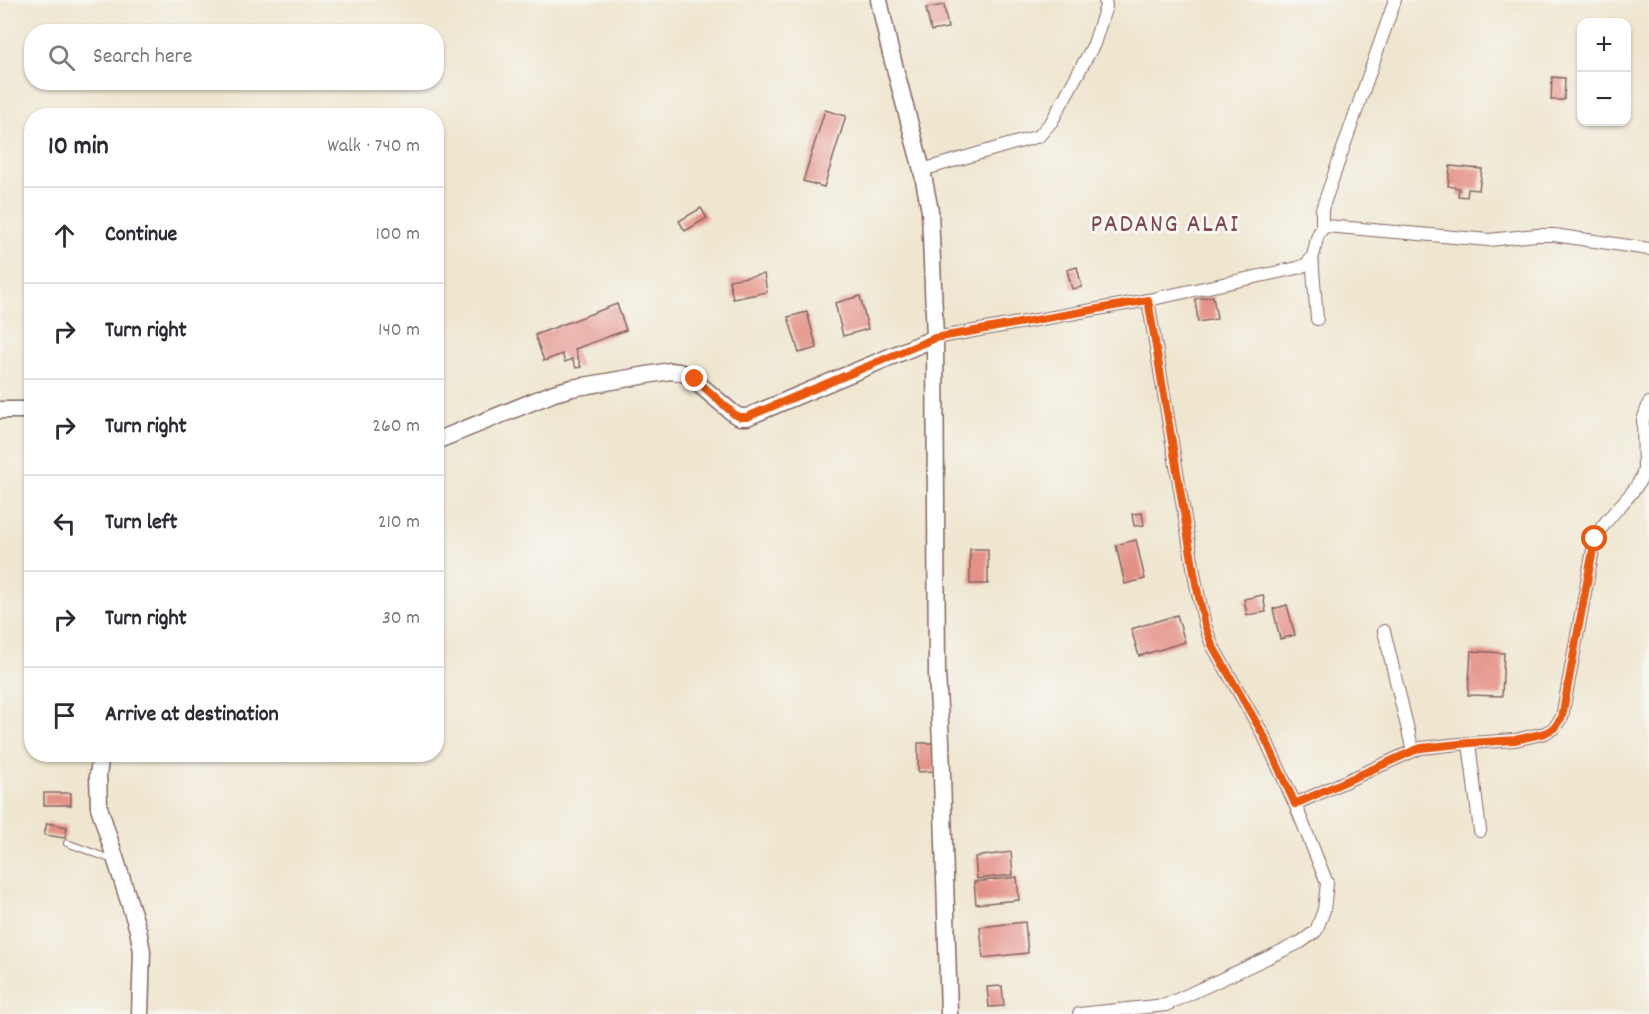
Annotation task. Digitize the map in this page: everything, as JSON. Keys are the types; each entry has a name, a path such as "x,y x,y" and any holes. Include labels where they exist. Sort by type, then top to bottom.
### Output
{"street":[{"path":"879,0 922,170 930,211 935,338 938,674 949,1014"},
{"path":"922,170 1039,136 1052,121 1094,44 1106,6 1105,0"},
{"path":"1322,228 1322,209 1395,0"},
{"path":"1317,319 1312,257 1318,232 1326,226 1489,240 1536,235 1554,236 1649,249"},
{"path":"444,438 554,393 670,371 695,379 734,414 747,417 935,338 1148,300 1297,268 1307,264 1312,257"},
{"path":"1079,1014 1167,1010 1301,942 1316,931 1324,910 1327,883 1265,738 1212,645 1205,625 1148,300"},
{"path":"1295,804 1421,748 1515,740 1545,733 1554,728 1562,717 1595,539 1605,522 1643,477 1643,420 1649,403"},
{"path":"0,410 24,410"},
{"path":"1384,631 1413,751"},
{"path":"1469,743 1480,831"},
{"path":"100,762 99,807 138,930 141,951 140,1014"}],"lane":[{"path":"67,843 116,861"}],"building":[{"path":"944,5 948,28 931,31 926,8"},
{"path":"1552,77 1565,78 1564,100 1551,100"},
{"path":"825,110 846,116 824,187 803,181"},
{"path":"1450,166 1482,169 1479,190 1468,189 1467,197 1458,196 1459,188 1448,186"},
{"path":"701,208 707,218 685,231 679,221"},
{"path":"1077,267 1082,287 1072,289 1067,270"},
{"path":"764,274 767,292 733,299 729,280"},
{"path":"860,296 868,329 843,336 835,303"},
{"path":"1213,296 1217,319 1198,322 1195,299"},
{"path":"617,304 626,330 575,349 581,367 576,368 572,359 565,362 562,354 544,361 535,335"},
{"path":"807,312 817,348 799,353 788,317"},
{"path":"1142,513 1144,525 1134,526 1132,514"},
{"path":"1136,540 1145,579 1125,584 1116,545"},
{"path":"970,549 988,549 988,584 970,584"},
{"path":"1263,595 1266,612 1247,615 1244,599"},
{"path":"1287,605 1295,635 1280,639 1273,609"},
{"path":"1177,615 1185,642 1139,656 1131,629"},
{"path":"1471,651 1504,653 1502,696 1468,695"},
{"path":"918,743 935,743 935,771 918,772"},
{"path":"44,793 71,793 71,805 44,805"},
{"path":"47,823 67,827 65,838 44,835"},
{"path":"1011,852 1013,875 977,879 975,857"},
{"path":"1017,877 1019,900 976,904 974,882"},
{"path":"1025,922 1028,953 983,958 980,927"},
{"path":"1002,986 1004,1006 989,1007 987,987"}],"district":[{"name":"PADANG ALAI","path":"1165,222"}],"route":[{"path":"695,379 734,414 747,417 935,338 1148,300 1205,625 1212,645 1265,738 1295,804 1421,748 1515,740 1545,733 1554,728 1562,717 1595,539"}]}
